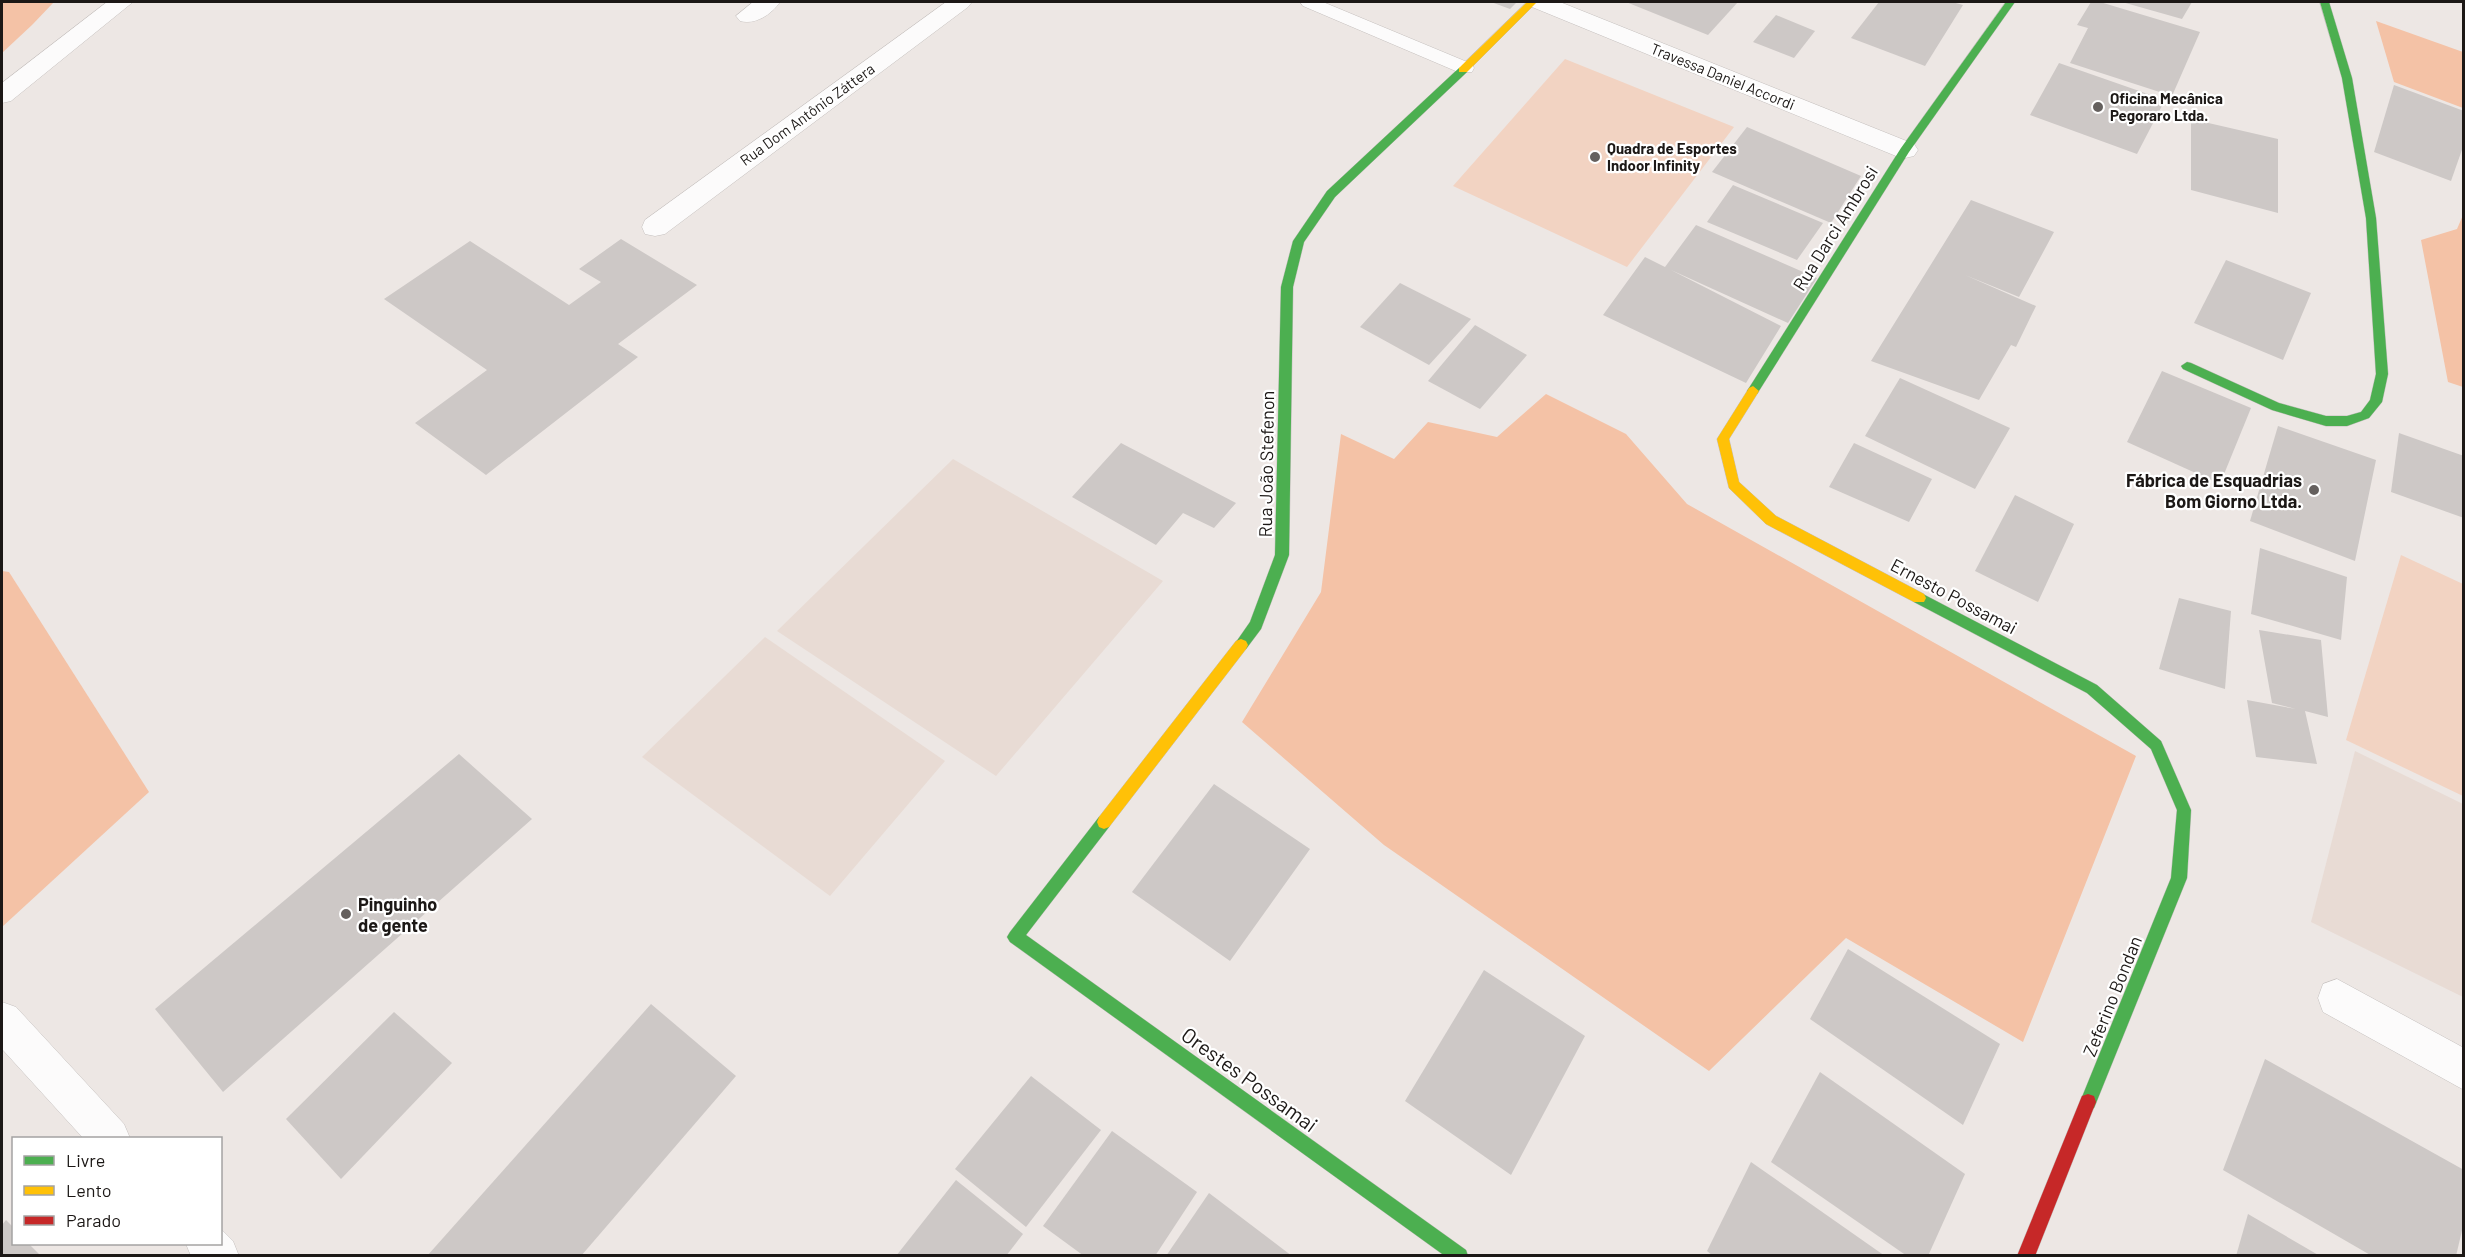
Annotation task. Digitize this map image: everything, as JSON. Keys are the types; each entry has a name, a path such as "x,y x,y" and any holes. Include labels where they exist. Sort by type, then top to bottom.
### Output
{"street":[{"path":"2,95 121,2"},
{"path":"747,16 768,2"},
{"name":"Rua Dom Antônio Záttera","path":"655,227 960,2"},
{"name":"Rua João Stefenon","path":"1015,937 1256,625 1282,555 1287,286 1299,241 1331,194 1466,68 1532,2"},
{"name":"Travessa Daniel Accordi","path":"1540,2 1905,150"},
{"name":"Rua Darci Ambrosi","path":"1733,484 1723,439 1905,150 2010,2"},
{"path":"2187,366 2293,414 2331,423 2348,421 2366,415 2379,396 2382,374 2371,218 2347,78 2324,2"},
{"name":"Ernesto Possamai","path":"1733,484 1771,520 2092,688 2156,745"},
{"name":"Zeferino Bondan","path":"2026,1256 2179,878 2184,810 2156,745"},
{"name":"Orestes Possamai","path":"1015,937 1460,1256"},
{"path":"2337,998 2463,1070"},
{"path":"2,1021 109,1137"}],"lane":[{"path":"1309,2 1466,68"}],"shaded area":[{"path":"2,2 54,2 2,53"},
{"path":"2376,21 2463,52 2463,108 2394,82"},
{"name":"Quadra de Esportes Indoor Infinity","path":"1565,59 1734,127 1627,267 1453,186"},
{"path":"2463,215 2463,387 2448,382 2421,240 2457,229"},
{"path":"1546,394 1626,434 1687,504 2136,756 2023,1042 1846,938 1709,1071 1384,845 1242,722 1321,592 1341,434 1394,459 1428,422 1497,437"},
{"path":"953,459 1163,581 996,776 777,631"},
{"path":"2401,555 2463,584 2463,796 2346,740"},
{"path":"2,571 9,572 149,792 2,927"},
{"path":"765,637 945,761 830,896 642,757"},
{"path":"2355,751 2463,804 2463,997 2311,922"}],"building":[{"path":"1491,2 1517,2 1510,9"},
{"path":"1626,2 1738,2 1708,35"},
{"path":"1879,2 1952,2 1963,5 1925,66 1851,38"},
{"path":"2091,2 2100,2 2200,32 2172,96 2070,63 2088,28 2077,25"},
{"path":"2122,2 2192,2 2182,19"},
{"path":"1776,15 1815,31 1794,58 1753,42"},
{"name":"Oficina Mecânica Pegoraro Ltda.","path":"2059,63 2165,100 2137,154 2030,115"},
{"path":"2394,85 2464,111 2464,144 2451,181 2374,152"},
{"path":"2191,119 2278,139 2278,213 2191,190"},
{"path":"1747,127 1861,176 1831,223 1712,172"},
{"path":"1733,185 1823,223 1797,260 1707,222"},
{"path":"1971,200 2054,232 2019,297 1965,275 2036,306 2016,347 2011,345 1979,400 1871,361"},
{"path":"1696,225 1817,278 1788,323 1671,270 1781,326 1746,383 1603,315 1645,257 1665,267"},
{"path":"621,239 697,285 618,344 638,357 486,475 415,423 487,370 384,299 470,241 569,305 601,282 579,269"},
{"path":"2226,260 2311,293 2283,360 2194,323"},
{"path":"1400,283 1471,319 1429,365 1360,327"},
{"path":"1475,325 1527,355 1480,409 1428,381"},
{"path":"2162,371 2251,408 2220,484 2127,442"},
{"path":"1900,378 2010,428 1975,489 1865,436"},
{"name":"Fábrica de Esquadrias Bom Giorno Ltda.","path":"2278,426 2376,460 2355,561 2250,521"},
{"path":"2399,433 2464,456 2464,518 2391,492"},
{"path":"1121,443 1236,503 1214,528 1183,513 1156,545 1072,497"},
{"path":"1854,443 1932,479 1909,522 1829,487"},
{"path":"2015,495 2074,524 2038,602 1975,571"},
{"path":"2260,548 2347,577 2341,640 2251,614"},
{"path":"2179,598 2231,611 2225,689 2159,669"},
{"path":"2259,630 2321,640 2328,717 2305,711 2317,764 2256,757 2247,700 2296,709 2272,703"},
{"name":"Pinguinho de gente","path":"459,754 532,819 223,1092 155,1009"},
{"path":"1214,784 1310,849 1230,961 1132,892"},
{"path":"1848,949 2000,1044 1963,1125 1810,1019"},
{"path":"1484,970 1585,1036 1511,1175 1405,1101"},
{"path":"651,1004 736,1076 581,1256 427,1256"},
{"path":"394,1012 452,1063 341,1179 286,1119"},
{"path":"2265,1059 2464,1170 2464,1222 2456,1256 2372,1256 2223,1170"},
{"path":"1820,1072 1965,1174 1928,1256 1907,1256 1771,1162"},
{"path":"1031,1076 1101,1130 1026,1227 955,1169"},
{"path":"1112,1131 1197,1192 1155,1256 1084,1256 1043,1226"},
{"path":"1751,1162 1885,1256 1713,1256 1707,1251"},
{"path":"956,1180 1023,1234 1006,1256 896,1256"},
{"path":"1209,1193 1292,1256 1166,1256"},
{"path":"2248,1214 2320,1256 2236,1256"},
{"path":"6,1220 12,1226 12,1245 30,1245 41,1256 2,1256 2,1225"}],"traffic: fast":[{"path":"1753,391 1905,150 2010,2"},
{"path":"2187,366 2276,407 2326,421 2347,421 2365,415 2376,402 2382,374 2371,218 2347,78 2324,2"},
{"path":"1241,645 1256,625 1282,555 1287,287 1299,241 1331,194 1463,70"},
{"path":"1919,598 2092,689 2156,745 2184,810 2179,878 2088,1102"},
{"path":"1104,822 1015,937 1460,1256"}],"traffic: slow":[{"path":"1463,70 1532,2"},
{"path":"1753,391 1723,439 1733,484 1771,520 1919,598"},
{"path":"1104,822 1241,645"}],"traffic: jam":[{"path":"2026,1256 2088,1102"}],"place":[{"name":"Oficina Mecânica Pegoraro Ltda.","path":"2098,107"},
{"name":"Quadra de Esportes Indoor Infinity","path":"1595,157"},
{"name":"Fábrica de Esquadrias Bom Giorno Ltda.","path":"2314,490"},
{"name":"Pinguinho de gente","path":"346,914"}]}
